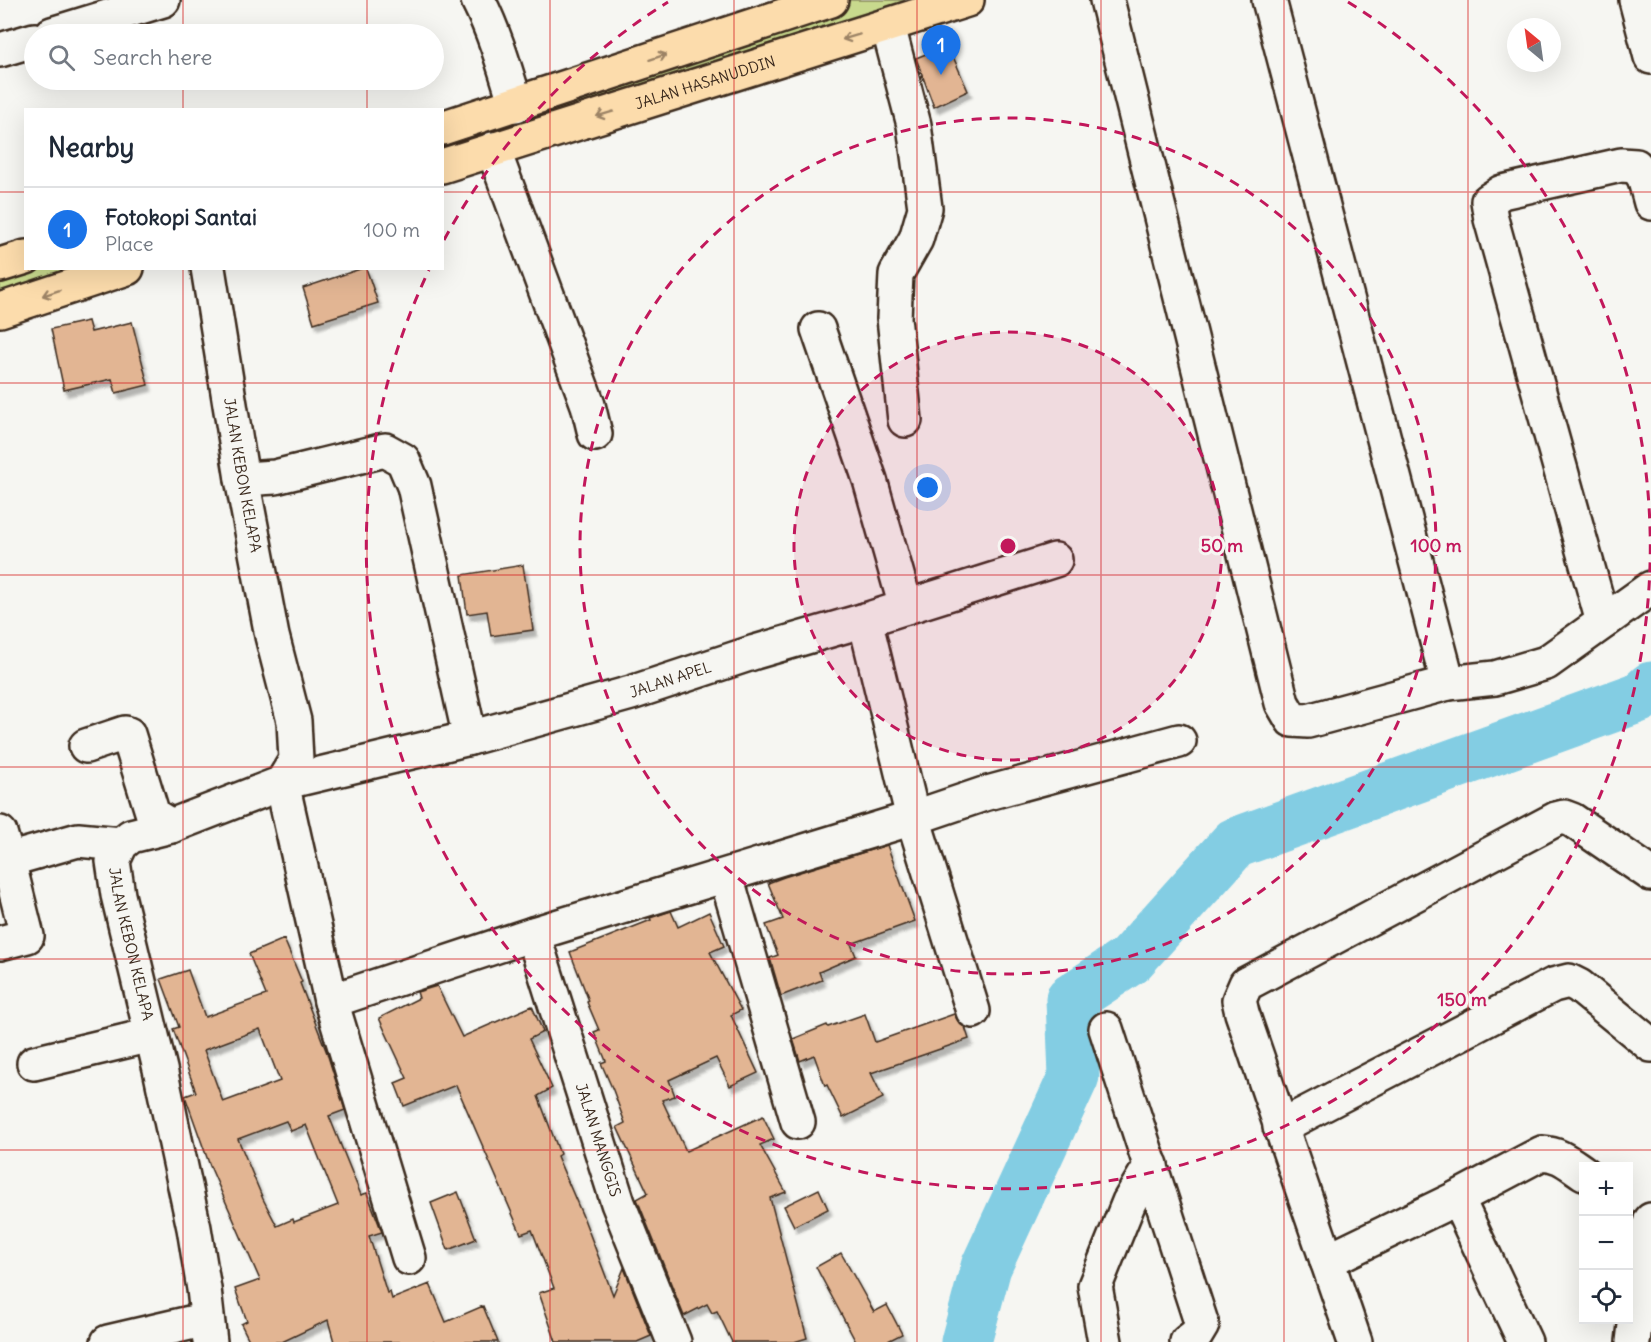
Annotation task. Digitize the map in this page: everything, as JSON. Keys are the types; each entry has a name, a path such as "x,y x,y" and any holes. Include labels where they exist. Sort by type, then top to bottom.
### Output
{"highway":[{"path":"444,127 831,0"},
{"name":"JALAN HASANUDDIN","path":"444,165 967,0"},
{"path":"0,265 24,258"},
{"path":"0,310 121,270"}],"street":[{"path":"85,24 163,0"},
{"path":"478,0 487,18 516,105"},
{"path":"1107,0 1282,703 1293,720 1308,721 1448,683 1495,678 1546,663 1651,588"},
{"path":"1269,0 1448,683"},
{"path":"1636,0 1651,57"},
{"path":"888,26 914,124 925,208 916,239 896,274 894,318 905,420"},
{"path":"0,51 24,43"},
{"path":"493,149 588,405 595,434"},
{"path":"1603,622 1491,219 1488,201 1502,192 1621,165 1636,166 1644,177 1651,203"},
{"name":"JALAN KEBON KELAPA","path":"207,270 242,479 272,636 294,721 296,760 282,783 171,826 131,836 121,844 113,861 194,1228 208,1331"},
{"path":"818,329 873,490 906,607"},
{"path":"242,479 275,477 385,450 403,460 414,486 470,738"},
{"name":"JALAN APEL","path":"282,783 470,738 631,693 755,652 1055,560"},
{"path":"865,620 913,818 973,1011"},
{"path":"86,746 124,733 128,734 153,815 171,826"},
{"path":"331,1001 533,934 913,818 984,794 1179,741"},
{"path":"282,783 331,1001 409,1258"},
{"path":"1355,1342 1242,1013 1239,999 1246,984 1556,819 1564,817 1572,820 1651,874"},
{"path":"0,943 27,936 4,846 78,840 121,844"},
{"path":"726,876 798,1122"},
{"name":"JALAN MANGGIS","path":"533,934 618,1203 674,1342"},
{"path":"1280,1127 1553,985 1569,981 1579,986 1651,1045"},
{"path":"1106,1029 1202,1325 1196,1335 1187,1342"},
{"path":"34,1063 151,1035"},
{"path":"1327,1261 1542,1154 1560,1157 1579,1170"},
{"path":"1105,1342 1095,1286 1129,1203 1151,1165"},
{"path":"1457,1198 1525,1342"},
{"path":"1633,1207 1651,1220 1642,1258 1633,1342"},
{"path":"108,1342 208,1331"}],"green space":[{"path":"831,0 967,0 444,166 444,127"},
{"path":"0,267 24,267 24,270 124,270 0,309"}],"building":[{"path":"948,45 968,91 934,107 916,58"},
{"path":"357,270 367,270 378,303 314,323 303,288"},
{"path":"88,321 91,332 132,322 148,385 116,393 112,379 64,390 51,329"},
{"path":"523,565 533,630 491,636 487,611 467,614 462,575"},
{"path":"887,845 915,921 851,944 856,956 819,972 822,980 781,996 770,958 778,955 766,925 783,919 768,883"},
{"path":"671,911 678,927 709,912 724,946 710,952 741,1010 731,1015 758,1073 730,1086 716,1058 669,1080 675,1096 662,1100 686,1151 763,1116 774,1139 760,1145 786,1192 770,1198 807,1338 794,1342 732,1342 717,1311 712,1313 707,1304 684,1316 637,1199 648,1193 617,1127 625,1123 601,1063 606,1061 594,1032 599,1030 570,952"},
{"path":"284,939 302,982 300,983 327,1053 345,1110 329,1116 361,1195 367,1193 382,1232 369,1236 387,1293 390,1292 392,1299 430,1284 446,1322 483,1306 498,1342 334,1342 328,1320 282,1342 250,1342 241,1324 247,1321 235,1289 260,1280 210,1166 185,1096 196,1092 173,1029 179,1027 161,979 188,970 205,1017 266,995 249,954","holes":["260,1029 280,1081 223,1102 204,1050","286,1121 291,1131 306,1125 338,1205 277,1226 238,1139"]},
{"path":"437,986 462,1037 532,1006 543,1032 529,1039 552,1088 538,1096 560,1154 557,1156 613,1295 624,1268 651,1336 637,1342 556,1342 539,1293 554,1288 532,1230 521,1234 456,1085 404,1106 395,1083 407,1078 379,1018 419,998 417,992"},
{"path":"865,1014 875,1042 954,1014 960,1024 965,1027 969,1039 871,1073 883,1098 843,1118 827,1085 825,1086 814,1055 800,1061 793,1039 827,1025 828,1027"},
{"path":"819,1189 828,1209 794,1226 784,1206"},
{"path":"458,1192 476,1239 448,1250 431,1203"},
{"path":"841,1253 874,1312 887,1305 902,1334 886,1342 856,1342 816,1267"}],"waterway":[{"path":"966,1342 986,1267 1074,1076 1071,999 1130,960 1235,843 1640,697 1651,687"}],"place":[{"name":"Fotokopi Santai","path":"941,75"}]}
